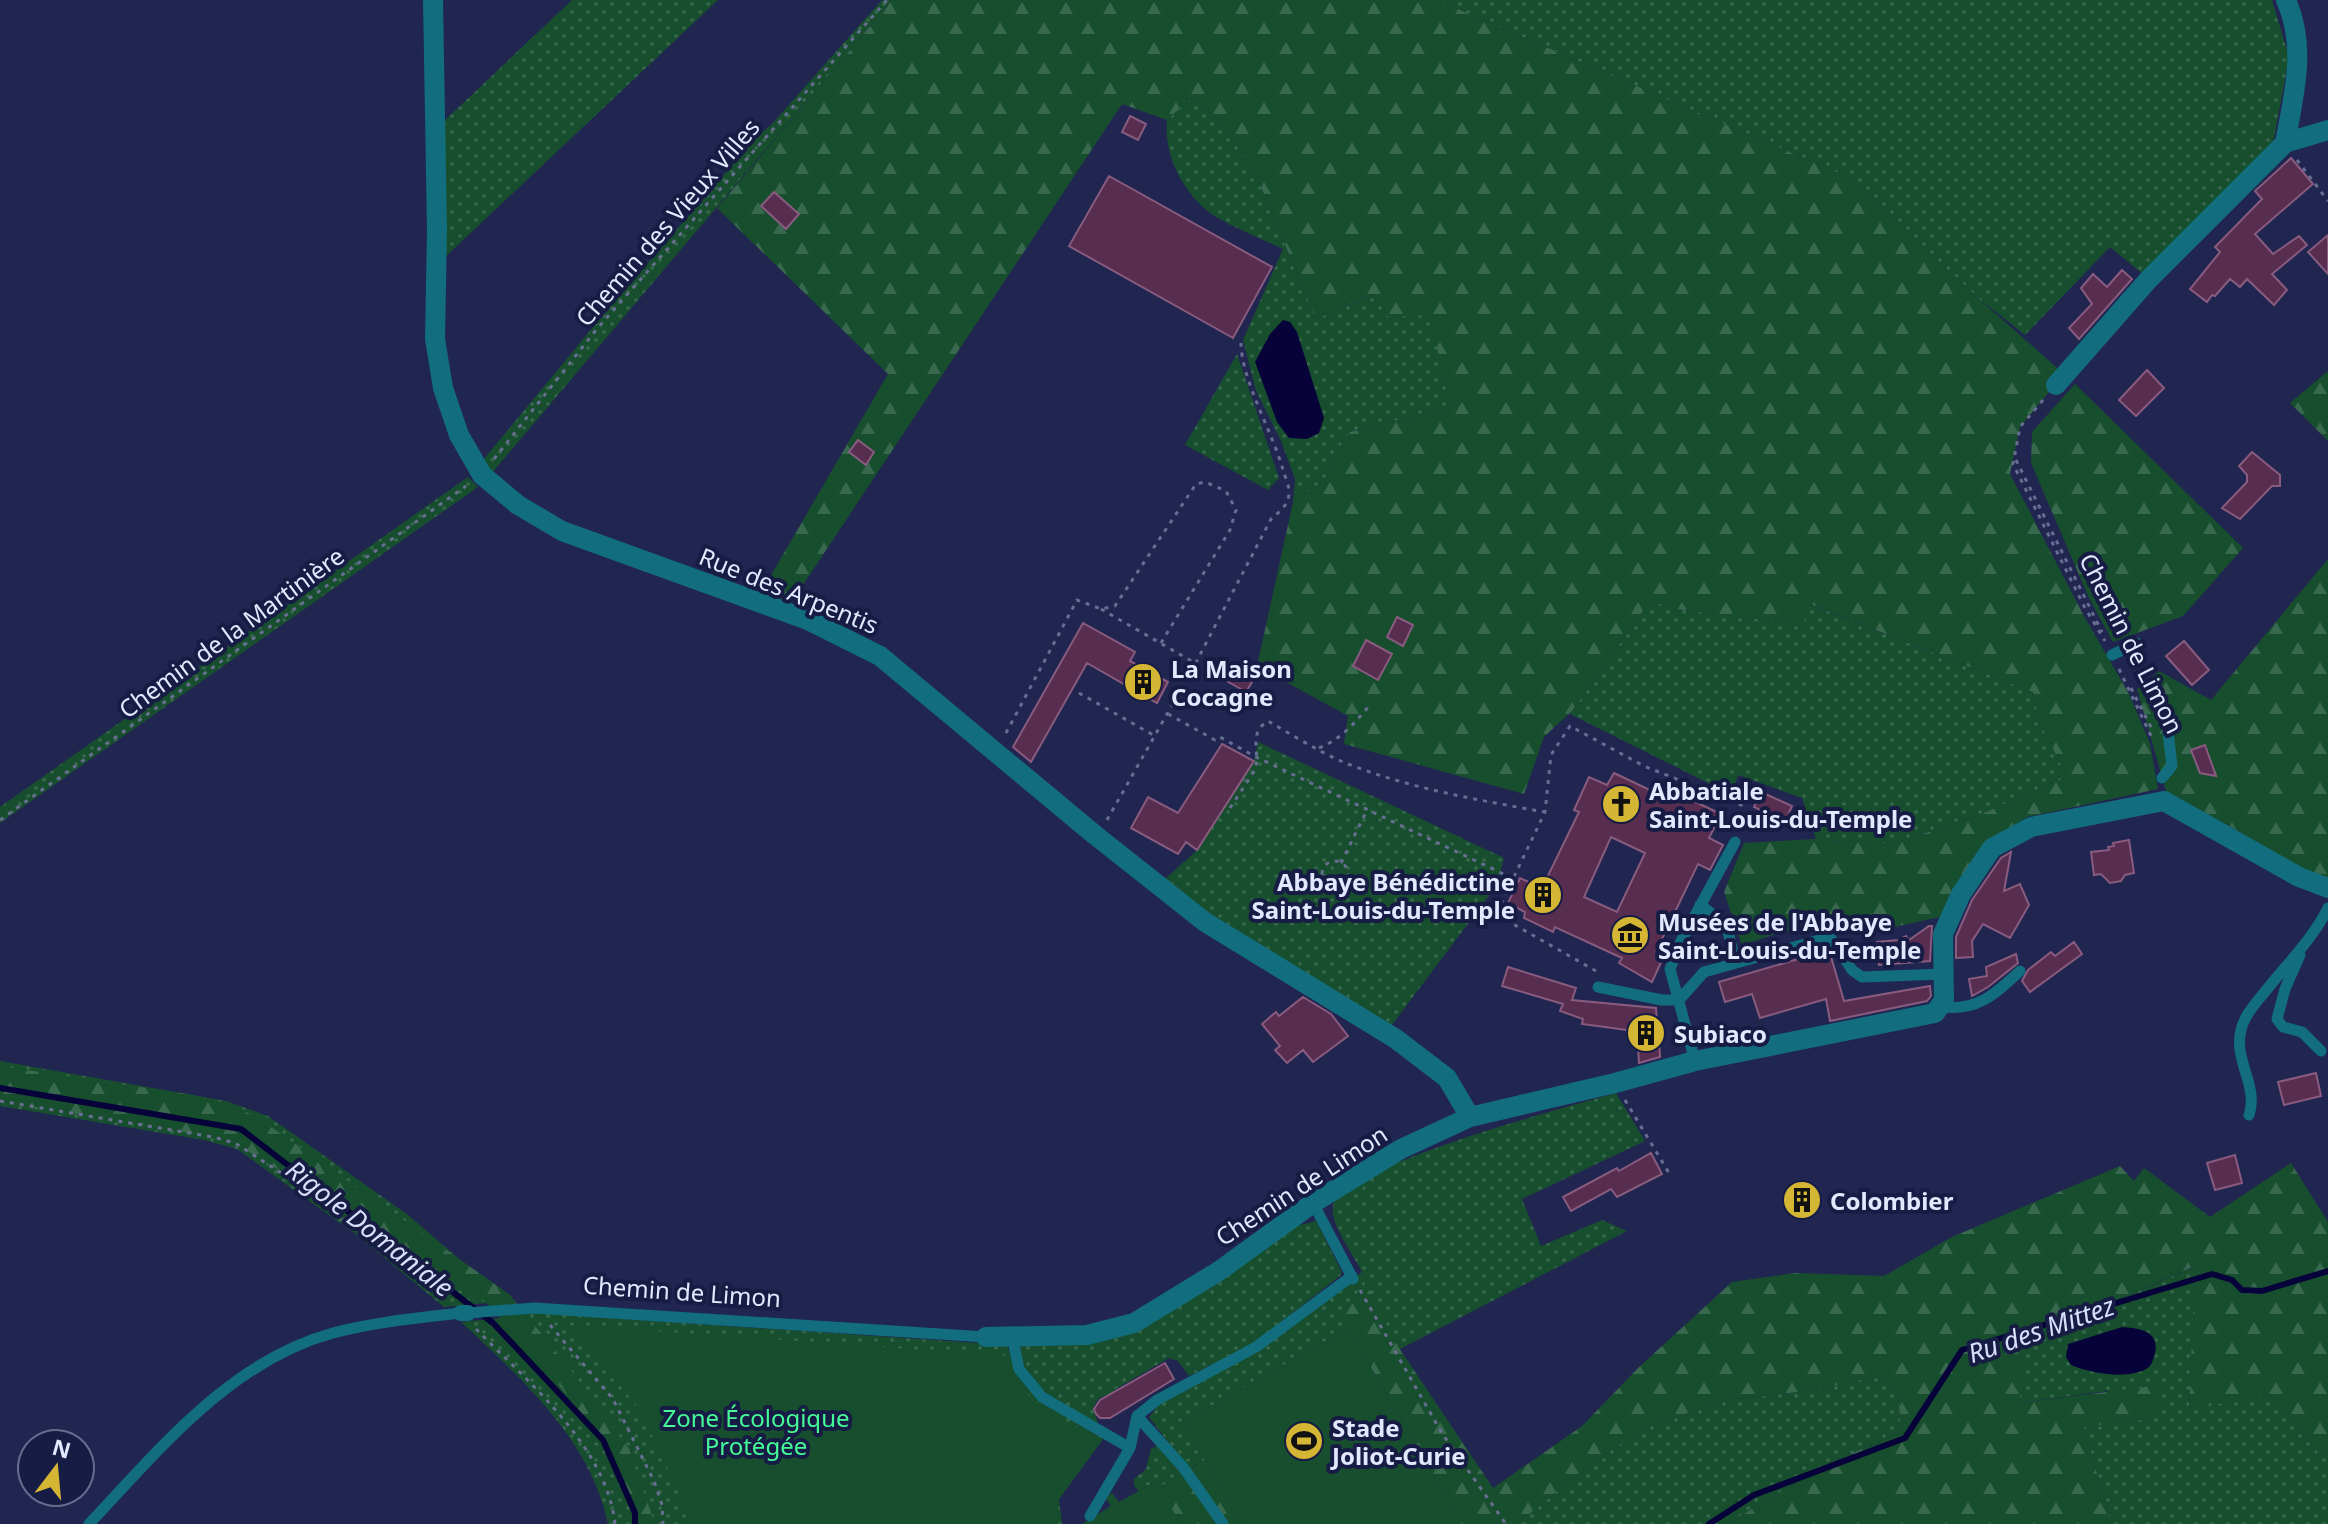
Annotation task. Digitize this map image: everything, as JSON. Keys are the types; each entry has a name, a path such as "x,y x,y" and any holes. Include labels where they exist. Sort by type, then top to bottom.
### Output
{"street":[{"name":"Rue des Arpentis","path":"433,0 437,230 435,339 443,388 459,435 482,475 518,505 562,531 808,620 880,656 1205,922 1396,1039 1447,1078 1470,1117"},
{"path":"2285,143 2299,49 2293,17 2286,0"},
{"path":"2056,385 2149,279 2285,143 2328,130"},
{"path":"1940,1006 1944,1000 1943,934 1961,894 1992,848 2031,827 2164,801 2299,877 2328,888"},
{"name":"Chemin de Limon","path":"986,1337 1087,1335 1134,1323 1219,1271 1313,1203 1401,1149 1470,1117 1695,1061 1935,1013 1940,1006"}],"lane":[{"path":"2113,655 2137,643"},
{"path":"2162,778 2172,766 2168,732"},
{"path":"1695,1061 1670,969 1681,941 1735,842"},
{"path":"1700,905 1726,924 1736,963"},
{"path":"2249,1115 2253,1098 2240,1051 2240,1031 2252,1007 2307,940 2328,908"},
{"path":"1598,987 1662,1000 1679,1000 1704,972 1830,937 1852,970 1862,977 1943,974"},
{"path":"2307,940 2285,989 2277,1019 2283,1027 2302,1032 2321,1051"},
{"path":"1940,1006 1958,1009 1988,999 2020,971"},
{"path":"1090,1516 1130,1448 1137,1416 1157,1400 1256,1347 1353,1277 1313,1203"},
{"name":"Chemin de Limon","path":"89,1524 158,1449 226,1389 262,1363 331,1334 379,1323 534,1308 986,1337"},
{"path":"1012,1336 1019,1369 1042,1397 1130,1448"},
{"path":"1137,1416 1183,1467 1223,1524"}],"path":[{"name":"Chemin des Vieux Villes","path":"482,475 596,330 887,0"},
{"path":"2285,143 2328,201"},
{"path":"1095,835 1106,822 1155,736 1271,519 1284,508 1290,493 1275,441 1253,390 1241,343"},
{"name":"Chemin de Limon","path":"2056,385 2020,427 2013,464 2154,740"},
{"name":"Chemin de la Martinière","path":"0,820 482,475"},
{"path":"1101,609 1115,606 1196,484 1205,482 1226,491 1236,510 1230,530 1161,643"},
{"path":"994,749 1007,731 1077,600 1101,609 1195,663"},
{"path":"1079,693 1155,736"},
{"path":"1319,748 1334,742 1348,731 1369,706"},
{"path":"1167,714 1215,740 1220,737 1512,878"},
{"path":"1230,808 1255,770 1254,741 1262,725 1268,721 1339,760 1390,777 1464,797 1545,812"},
{"path":"1598,987 1601,974 1513,924 1500,906 1545,812 1551,755 1570,726 1644,766 1746,807"},
{"path":"1341,863 1367,810"},
{"path":"1331,861 1341,863 1346,867 1347,878 1338,886 1327,884 1322,873 1324,867 1331,861"},
{"path":"1615,1083 1669,1173"},
{"path":"0,1101 213,1137 235,1143 289,1178 465,1313 542,1394 583,1446 603,1480 615,1524"},
{"path":"1353,1277 1443,1435 1506,1524"},
{"path":"534,1308 613,1399 654,1481 662,1505 663,1524"}],"green space":[{"path":"572,0 718,0 445,257 442,123"},
{"path":"882,0 892,0 491,474 484,459 756,137 772,124"},
{"path":"892,0 1444,0 1444,3 1852,179 2064,374 2020,427 2010,474 2084,616 2128,692 2150,743 2158,789 2027,817 1981,847 1940,917 1871,932 1841,921 1820,920 1742,945 1724,892 1744,843 1816,839 1893,844 1979,815 2067,777 2040,723 2033,692 1810,604 1803,625 1676,609 1650,601 1572,711 1544,737 1524,794 1344,744 1348,716 1257,666 1293,502 1325,483 1337,450 1350,432 1450,407 1430,315 1388,317 1374,294 1316,319 1261,187 1232,137 1195,95 1167,120 1122,104 787,609 759,596 888,374 717,208"},
{"path":"1444,0 2272,0 2289,57 2273,143 2144,275 2110,247 2025,335 1978,298 1852,179 1444,3"},
{"path":"1195,95 1232,137 1261,187 1316,319 1375,294 1388,317 1430,314 1450,407 1350,432 1337,450 1325,483 1293,502 1295,479 1281,441 1256,391 1243,340 1283,249 1211,214 1181,180 1168,145 1167,120"},
{"path":"1237,354 1279,478 1268,490 1185,445"},
{"path":"2328,371 2328,441 2290,403"},
{"path":"2075,384 2243,548 2183,616 2113,642 2089,598 2031,463 2032,432"},
{"path":"468,477 478,487 0,823 0,807"},
{"path":"2328,559 2328,888 2299,877 2240,832 2166,791 2137,689 2159,671 2211,700"},
{"path":"1650,601 1676,609 1803,625 1809,604 2033,692 2040,723 2067,777 1979,815 1893,844 1816,839 1802,798 1738,775 1732,795 1570,714"},
{"path":"1258,742 1504,858 1497,885 1391,1026 1204,910 1164,880 1197,850 1254,761"},
{"path":"0,1061 226,1101 268,1116 408,1215 508,1301 444,1307 357,1235 237,1149 204,1140 0,1106"},
{"path":"0,1066 194,1095 254,1115 509,1294 575,1375 629,1449 655,1524 637,1524 638,1514 600,1437 547,1370 480,1296 235,1143 0,1101"},
{"path":"1616,1093 1645,1141 1522,1199 1541,1246 1602,1220 1627,1231 1398,1350 1345,1316 1348,1328 1183,1422 1205,1460 1158,1488 1154,1482 1139,1491 1134,1486 1134,1479 1146,1469 1151,1449 1156,1446 1180,1458 1149,1417 1155,1410 1155,1404 1288,1330 1362,1272 1338,1230 1333,1212 1333,1205 1346,1189 1416,1155"},
{"path":"2291,1163 2328,1222 2328,1455 2319,1454 2273,1395 2189,1409 2195,1266 2025,1340 2020,1403 2160,1385 2159,1407 2154,1418 2084,1427 2111,1524 1727,1524 1826,1465 1901,1431 1898,1393 1878,1376 1815,1390 1727,1400 1649,1426 1597,1459 1517,1524 1461,1524 1344,1317 1366,1282 1395,1342 1493,1488 1582,1426 1638,1368 1732,1282 1795,1273 1884,1276 1952,1237 2120,1166 2134,1181 2144,1168 2210,1217"},
{"name":"Zone Écologique Protégée","path":"1316,1221 1341,1275 1253,1344 1189,1376 1178,1361 1169,1358 1114,1390 1112,1397 1106,1395 1098,1399 1093,1408 1103,1439 1059,1499 1062,1524 655,1524 652,1517 652,1524 608,1524 599,1494 570,1438 529,1388 461,1322 523,1316 524,1312 1007,1345 1020,1381 1014,1349 1023,1344 1088,1340 1288,1228"},
{"path":"2196,1266 2189,1408 2273,1395 2319,1454 2328,1455 2328,1524 2111,1524 2084,1427 2154,1418 2107,1391 2019,1403 2025,1340"},
{"name":"Zone Écologique Protégée","path":"571,1325 1009,1356 1022,1389 1047,1413 1103,1439 1059,1499 1051,1524 686,1524 688,1511 640,1410"},
{"name":"Stade Joliot-Curie","path":"1348,1328 1461,1524 1242,1524 1183,1422"},
{"path":"1878,1376 1898,1393 1901,1431 1826,1465 1727,1524 1517,1524 1597,1459 1649,1426 1727,1400 1815,1390"},
{"path":"1205,1460 1242,1524 1181,1524 1158,1488"},
{"path":"1155,1482 1181,1524 1082,1524 1111,1506 1105,1497 1112,1493 1119,1502"}],"shaded area":[{"path":"1283,320 1290,322 1297,332 1324,418 1319,433 1307,439 1289,438 1277,422 1255,362 1270,334"},
{"path":"2122,1327 2151,1335 2156,1346 2148,1368 2119,1375 2088,1371 2071,1365 2066,1357 2068,1344"}],"building":[{"path":"1130,116 1146,124 1138,140 1122,132"},
{"path":"2291,158 2313,184 2255,234 2273,254 2299,236 2307,245 2272,274 2287,290 2274,305 2247,279 2240,287 2230,279 2207,302 2190,289 2220,252 2215,247 2262,199 2255,191"},
{"path":"1109,176 1272,267 1233,338 1069,246"},
{"path":"774,192 799,214 786,229 761,206"},
{"path":"2328,235 2328,274 2308,252"},
{"path":"2122,270 2132,279 2079,339 2069,328 2092,304 2081,288 2093,274 2107,287"},
{"path":"2147,370 2164,388 2136,416 2119,400"},
{"path":"858,440 874,452 866,465 849,452"},
{"path":"2252,452 2280,475 2280,486 2272,486 2240,519 2222,508 2247,482 2247,475 2239,466"},
{"path":"1397,617 1413,625 1403,646 1387,637"},
{"path":"1083,623 1135,652 1130,661 1168,682 1157,703 1087,663 1031,762 1013,747"},
{"path":"1366,640 1392,654 1378,680 1353,666"},
{"path":"2184,641 2209,670 2192,685 2166,656"},
{"path":"1225,660 1252,676 1246,692 1216,675"},
{"path":"1222,744 1254,761 1197,850 1186,842 1178,854 1131,828 1148,797 1178,813"},
{"path":"2205,745 2216,776 2200,773 2191,750"},
{"name":"Abbaye Bénédictine Saint-Louis-du-Temple","path":"1614,773 1677,803 1681,795 1721,814 1709,838 1723,845 1710,870 1698,864 1660,943 1668,947 1652,982 1619,963 1622,958 1555,927 1553,932 1524,918 1525,912 1508,903 1520,878 1542,888 1579,812 1574,810 1589,777 1607,785","holes":["1611,837 1645,853 1617,912 1584,897"]},
{"path":"1761,792 1792,806 1785,822 1754,807"},
{"path":"2129,840 2134,873 2110,883 2101,874 2094,875 2091,852 2109,850 2113,843"},
{"path":"2011,852 2004,891 2020,884 2029,905 2010,938 1983,924 1972,941 1973,957 1956,958 1956,937 1972,900 2001,858"},
{"path":"1932,926 1930,961 1879,965 1877,942 1906,936 1909,940"},
{"path":"2074,942 2082,954 2030,992 2022,981 2028,970 2051,952 2055,956"},
{"path":"1829,950 1844,1001 1930,986 1931,996 1927,1001 1830,1021 1826,999 1760,1018 1752,994 1725,1002 1719,982"},
{"path":"2016,954 2018,963 1972,996 1969,979 1987,976 1986,967"},
{"path":"1508,967 1576,988 1572,1000 1656,1008 1657,1023 1634,1031 1582,1024 1583,1019 1560,1011 1563,1004 1502,986"},
{"path":"1303,997 1331,1014 1348,1036 1313,1062 1303,1050 1287,1063 1275,1050 1280,1046 1262,1024 1276,1012 1279,1016"},
{"path":"1659,1041 1660,1057 1639,1063 1638,1045"},
{"path":"2316,1073 2321,1096 2284,1105 2278,1082"},
{"path":"1651,1153 1662,1174 1617,1197 1611,1189 1571,1211 1563,1197"},
{"path":"2235,1155 2242,1183 2215,1190 2207,1163"},
{"name":"Colombier","path":"1802,1185 1813,1190 1818,1201 1813,1212 1802,1217 1791,1212 1786,1201 1791,1190"},
{"path":"1165,1363 1174,1379 1110,1418 1100,1418 1096,1414 1094,1409 1100,1400"}],"waterway":[{"name":"Rigole Domaniale","path":"0,1088 241,1129 493,1323 603,1440 635,1513 635,1524"},
{"name":"Ru des Mittez","path":"1709,1524 1754,1495 1905,1438 1962,1350 2212,1274 2232,1280 2242,1290 2262,1291 2328,1271"}],"place":[{"name":"La Maison Cocagne","path":"1143,682"},
{"name":"Abbatiale Saint-Louis-du-Temple","path":"1621,804"},
{"name":"Abbaye Bénédictine Saint-Louis-du-Temple","path":"1543,895"},
{"name":"Musées de l'Abbaye Saint-Louis-du-Temple","path":"1630,935"},
{"name":"Subiaco","path":"1646,1033"},
{"name":"Colombier","path":"1802,1200"},
{"name":"Stade Joliot-Curie","path":"1304,1441"}]}
